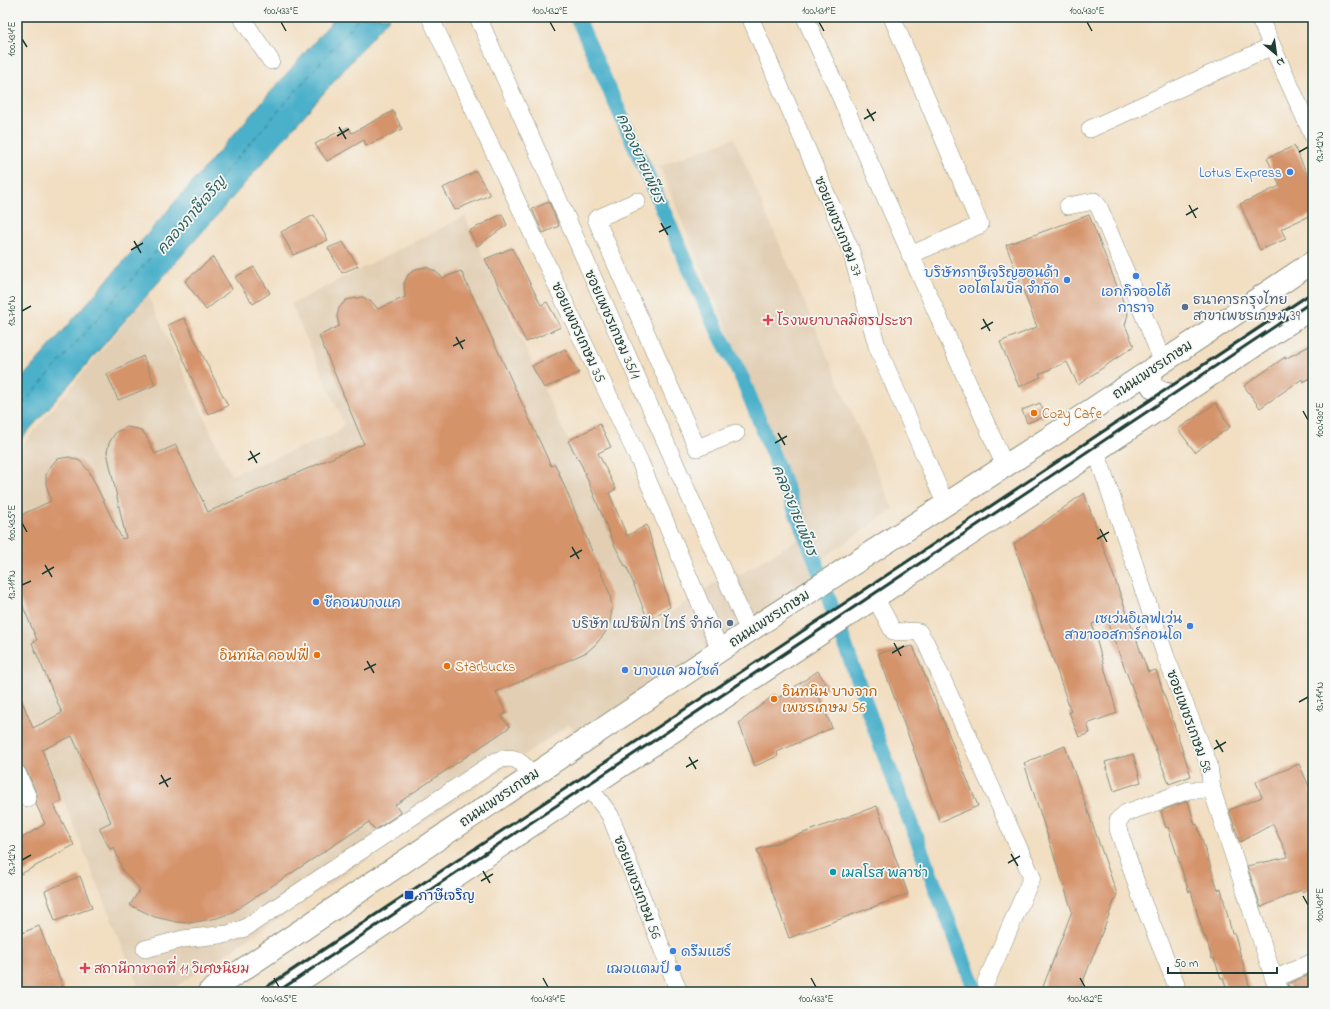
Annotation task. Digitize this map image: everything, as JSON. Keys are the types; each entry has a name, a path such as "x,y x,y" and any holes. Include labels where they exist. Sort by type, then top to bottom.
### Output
{"main road":[{"name":"ถนนเพชรเกษม","path":"209,992 720,650 1132,383 1313,262"},
{"path":"283,992 589,787 1313,307"},
{"path":"1158,365 1149,379 1153,388 1164,393 1180,396"},
{"path":"1132,383 1143,386 1147,392 1151,404 1151,414"}],"street":[{"path":"241,17 271,61"},
{"name":"ซอยเพชรเกษม 35","path":"430,17 640,462 720,650"},
{"name":"ซอยเพชรเกษม 35/1","path":"478,17 749,631"},
{"name":"ซอยเพชรเกษม 37","path":"750,17 851,251 877,346 946,504"},
{"path":"805,17 1005,466"},
{"path":"892,17 980,225 910,255"},
{"path":"1259,17 1313,136"},
{"path":"1090,129 1272,46"},
{"path":"637,201 596,219 697,448 736,432"},
{"path":"1068,206 1094,201 1099,207 1158,365"},
{"path":"667,446 691,435"},
{"name":"ซอยเพชรเกษม 58","path":"1096,451 1166,656 1209,765 1212,790 1278,985"},
{"path":"875,597 893,630 901,633 910,630 919,632 926,643 1032,877 986,982"},
{"path":"145,949 183,939 228,934 245,928 496,761 509,757 517,760 533,774"},
{"path":"17,773 28,798"},
{"name":"ซอยเพชรเกษม 56","path":"589,787 610,815 679,992"},
{"path":"1176,984 1143,903 1118,829 1118,820 1126,813 1189,790 1212,790"},
{"path":"1278,985 1313,962"}],"shaded area":[{"name":"โรงพยาบาลมิตรประชา","path":"734,138 893,509 821,560 788,473 659,166"},
{"name":"ซีคอนบางแค","path":"465,216 627,570 647,628 734,570 741,574 798,539 814,579 580,736 569,725 168,992 141,992 17,686 17,451 148,296 231,475 337,433 344,423 291,304"}],"water":[{"name":"คลองภาษีเจริญ","path":"336,17 390,17 17,444 17,384"}],"building":[{"path":"393,111 402,129 366,146 364,140 327,161 315,144 348,127 352,133"},
{"path":"1294,146 1313,187 1313,214 1281,229 1286,239 1260,250 1240,204 1280,186 1267,158"},
{"path":"476,171 490,195 455,210 443,188"},
{"path":"549,202 559,226 543,233 532,209"},
{"path":"502,214 507,225 477,246 469,231"},
{"path":"314,215 328,240 293,255 281,232"},
{"name":"บริษัทภาษีเจริญฮอนด้า ออโตโมบิล จำกัด","path":"1089,215 1128,314 1125,325 1134,346 1078,385 1067,362 1039,374 1041,377 1019,387 1000,342 1037,327 1006,245"},
{"path":"343,242 358,266 342,273 328,248"},
{"path":"512,248 541,305 547,302 561,327 526,342 485,259"},
{"path":"213,257 232,289 206,310 185,281"},
{"path":"254,267 270,293 253,304 235,277"},
{"name":"ซีคอนบางแค","path":"426,267 435,271 443,278 461,271 551,466 555,464 610,594 612,609 610,622 605,633 587,652 496,692 506,713 501,716 510,727 395,805 401,813 375,830 369,822 231,913 217,918 189,923 155,917 130,905 140,889 123,871 114,847 110,849 99,828 111,822 72,736 42,750 62,801 54,805 74,845 21,874 17,866 17,841 45,824 36,804 37,794 26,769 17,761 17,689 33,728 62,713 32,643 37,640 17,592 17,530 23,514 51,501 46,484 46,474 51,466 57,459 69,457 80,461 89,471 122,539 126,538 107,452 109,443 116,432 127,427 138,429 145,434 155,454 176,445 208,512 364,444 319,336 339,326 337,316 339,308 346,300 363,297 373,303 378,309 405,297 404,283 408,275 416,269"},
{"path":"184,318 228,406 208,414 168,325"},
{"path":"1313,344 1313,377 1303,382 1302,379 1260,408 1244,386 1285,357 1285,359"},
{"path":"565,349 579,373 544,388 532,366"},
{"path":"143,356 155,385 118,400 107,374"},
{"name":"Cozy Cafe","path":"1040,403 1046,416 1027,423 1022,410"},
{"path":"1216,403 1230,427 1195,452 1178,429"},
{"path":"600,424 611,447 598,453 616,489 609,493 627,536 647,525 670,607 648,620 626,565 625,566 614,544 582,466 568,441"},
{"path":"1084,493 1148,672 1156,670 1191,776 1169,784 1106,619 1092,624 1117,713 1087,724 1090,733 1079,737 1069,712 1071,712 1014,544"},
{"path":"913,646 978,806 940,822 878,653"},
{"path":"818,671 828,687 818,694 832,728 777,752 778,756 755,766 739,723 775,694 778,698"},
{"path":"1065,746 1117,894 1079,992 1041,992 1072,911 1024,763"},
{"path":"1133,754 1141,782 1114,791 1105,762"},
{"path":"1299,764 1313,795 1313,887 1302,892 1301,890 1261,907 1247,866 1288,857 1273,824 1240,842 1229,810 1262,797 1256,782"},
{"path":"1188,801 1218,890 1221,889 1232,933 1234,932 1251,992 1228,992 1214,958 1212,959 1191,891 1189,892 1168,827 1166,828 1161,811"},
{"name":"เมลโรส พลาซ่า","path":"877,806 908,894 789,938 757,850"},
{"path":"80,876 92,908 55,921 45,891"},
{"path":"39,926 65,992 17,992 17,935"},
{"path":"1313,973 1313,992 1291,992 1288,984"}],"waterway":[{"name":"คลองยายเพียร","path":"577,17 710,315 743,380 817,565 880,744 976,992"}],"ferry route":[{"path":"17,411 360,17"}],"railway":[{"path":"259,992 1313,292"},
{"path":"277,992 1313,301"}],"place":[{"name":"Lotus Express","path":"1290,172"},
{"name":"เอกกิจออโต้ การาจ","path":"1136,276"},
{"name":"บริษัทภาษีเจริญฮอนด้า ออโตโมบิล จำกัด","path":"1067,280"},
{"name":"ธนาคารกรุงไทย สาขาเพชรเกษม 39","path":"1185,307"},
{"name":"โรงพยาบาลมิตรประชา","path":"768,320"},
{"name":"Cozy Cafe","path":"1034,413"},
{"name":"ซีคอนบางแค","path":"316,602"},
{"name":"บริษัท แปซิฟิก ไทร์ จำกัด","path":"730,623"},
{"name":"เซเว่นอิเลฟเว่น สาขาออสการ์คอนโด","path":"1190,626"},
{"name":"อินทนิล คอฟฟี่","path":"317,655"},
{"name":"Starbucks","path":"447,666"},
{"name":"บางแค มอไซค์","path":"625,670"},
{"name":"อินทนิน บางจาก เพชรเกษม 56","path":"774,699"},
{"name":"เมลโรส พลาซ่า","path":"833,872"},
{"name":"ภาษีเจริญ","path":"409,895"},
{"name":"ดรีมแฮร์","path":"673,951"},
{"name":"สถานีกาชาดที่ 11 วิเศษนิยม","path":"85,968"},
{"name":"เฌอแตมป์","path":"678,968"}]}
